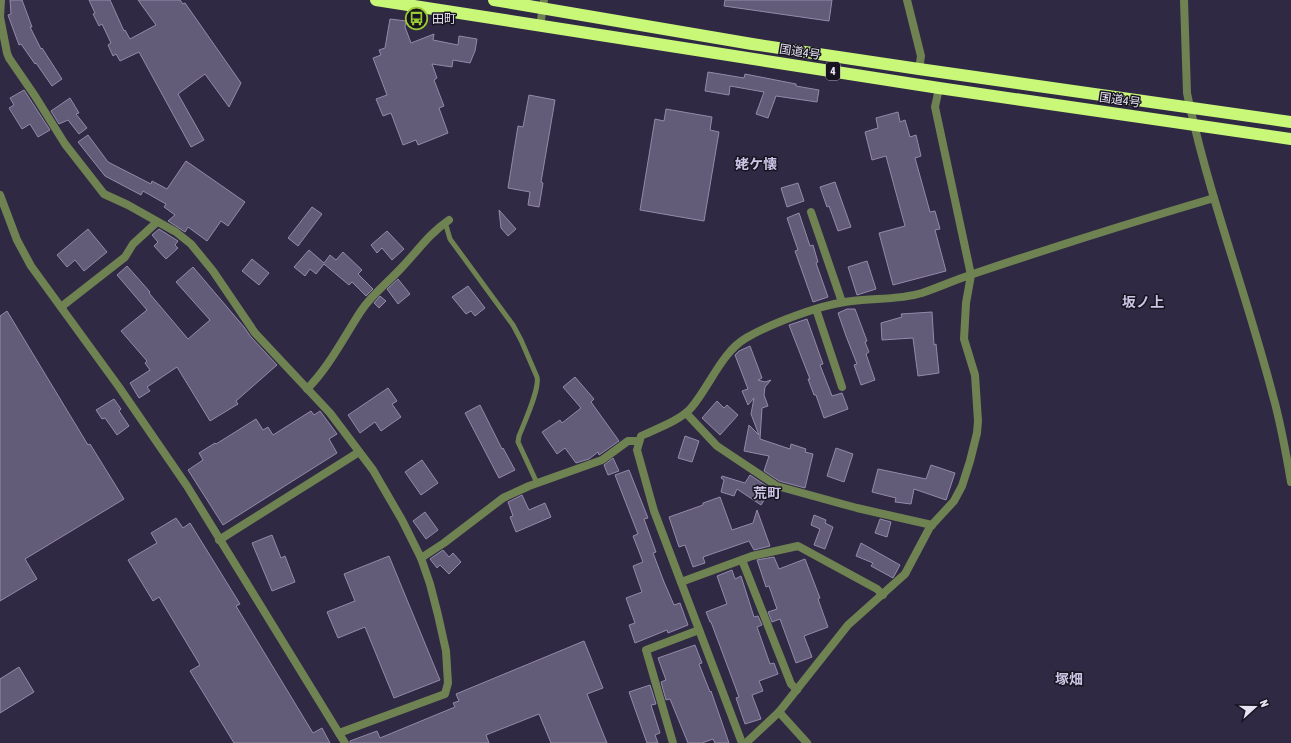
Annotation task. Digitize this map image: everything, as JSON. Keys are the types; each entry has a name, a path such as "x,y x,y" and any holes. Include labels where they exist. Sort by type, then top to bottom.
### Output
{"highway":[{"name":"国道4号","path":"376,0 939,88 1291,139"},
{"name":"国道4号","path":"494,0 543,4 752,44 1291,122"}],"street":[{"path":"1,0 0,17 9,58 65,144 104,194 128,205 176,232 191,244 213,270 255,333 330,413 359,452 386,490 421,558 444,638 448,683 447,691 445,694 338,733"},
{"path":"1184,0 1187,93 1190,107 1214,198 1273,396 1284,442 1291,482"},
{"path":"910,1 921,56 920,69"},
{"path":"540,26 543,4"},
{"path":"746,743 779,712 848,625 905,574 932,524 954,501 970,461 977,433 978,421 975,375 964,339 966,303 971,275 934,107 939,88"},
{"path":"0,195 17,240 31,266 119,387 183,480 345,743"},
{"path":"742,743 654,511 637,450 641,436 686,413 737,345 746,338 782,322 842,302 908,296 922,293 971,275 1110,229 1214,198"},
{"path":"811,212 842,302"},
{"path":"307,388 324,368 361,310 376,292 404,266 426,239 447,221"},
{"path":"61,307 126,257 133,244 157,222"},
{"path":"816,310 842,388"},
{"path":"686,413 717,446 777,486 857,508 932,524"},
{"path":"421,558 444,543 503,498 537,483 602,460 628,441 639,442"},
{"path":"219,540 359,452"},
{"path":"681,582 752,556 798,546 877,589 883,595"},
{"path":"742,560 791,684 797,690"},
{"path":"673,743 646,650 699,630"},
{"path":"779,712 807,743"}],"lane":[{"path":"447,221 450,239 513,325 537,377 538,381 535,394 518,442 537,483"}],"building":[{"path":"10,0 22,0 32,27 30,27 41,49 42,48 62,79 52,86 21,44 19,45 8,15 11,14"},
{"path":"89,0 110,0 124,31 125,30 130,39 156,25 138,0 180,0 183,4 185,3 241,83 229,107 205,74 178,94 204,140 191,147 139,52 120,61 116,54 113,56 108,45 111,43 102,24 99,26 93,14 95,13"},
{"path":"725,0 832,0 829,21 724,6"},
{"path":"390,19 406,21 405,27 411,43 434,34 433,40 458,45 459,36 477,39 475,51 470,63 453,60 452,67 432,64 437,78 434,80 444,106 439,108 448,133 418,145 416,140 403,145 391,113 383,116 376,99 387,95 373,58 381,55 379,50 385,48"},
{"path":"708,72 744,78 745,74 819,90 817,102 776,96 768,118 756,114 764,92 730,86 729,95 705,91"},
{"path":"24,90 50,130 38,137 30,124 22,129 9,108 14,105 10,98"},
{"path":"529,95 555,100 541,182 543,183 539,207 528,205 530,192 508,188 518,126 523,127"},
{"path":"70,98 79,113 76,114 87,128 79,134 68,120 59,124 51,111"},
{"path":"666,109 712,117 710,130 719,132 704,221 640,210 655,119 664,121"},
{"path":"898,112 900,122 905,120 910,137 916,135 921,156 915,158 930,212 935,211 940,229 935,230 946,271 893,285 879,233 905,226 886,156 872,160 865,132 878,128 876,118"},
{"path":"88,135 108,162 151,184 152,181 167,189 186,161 245,202 228,226 221,221 207,241 188,227 185,232 168,221 175,215 164,207 166,204 143,191 141,195 105,176 78,142"},
{"path":"835,182 851,227 838,231 820,187"},
{"path":"798,183 804,201 787,207 781,188"},
{"path":"312,207 322,214 298,246 288,238"},
{"path":"499,210 516,229 508,236 501,228"},
{"path":"799,213 810,246 813,245 818,262 816,263 828,297 813,302 795,251 798,250 787,218"},
{"path":"88,229 107,252 84,271 75,260 67,267 57,255"},
{"path":"159,229 178,241 175,245 178,248 166,259 154,246 158,242 152,235"},
{"path":"387,231 404,249 392,260 382,248 377,253 371,245"},
{"path":"309,250 324,263 330,255 336,260 343,252 362,270 358,274 373,289 366,296 352,282 349,285 324,264 316,274 310,269 305,276 294,267"},
{"path":"252,259 269,273 259,285 242,271"},
{"path":"867,261 876,289 857,295 848,267"},
{"path":"127,266 188,339 210,320 176,282 193,267 251,337 277,365 236,401 238,404 210,421 177,367 147,387 150,391 139,398 130,383 150,370 145,363 147,361 121,331 147,310 117,275"},
{"path":"398,279 410,294 398,304 387,289"},
{"path":"468,286 485,308 475,316 471,311 466,314 452,297"},
{"path":"380,296 386,301 379,308 374,303"},
{"path":"847,309 855,309 867,341 865,342 869,352 866,354 875,380 861,385 854,365 857,364 838,313"},
{"path":"7,311 88,445 90,444 124,499 25,559 37,579 0,601 0,316"},
{"path":"932,312 934,345 936,344 939,373 918,376 913,338 882,340 881,323 902,317 901,314"},
{"path":"807,319 823,364 820,365 832,396 842,393 848,409 824,418 816,395 814,395 808,379 810,379 789,325"},
{"path":"750,346 762,378 758,380 765,382 771,380 765,387 764,395 768,406 762,408 760,439 790,449 791,444 806,449 805,452 813,454 805,488 779,481 764,471 769,456 744,451 749,425 759,435 751,414 754,398 748,405 742,391 748,389 735,355 739,351"},
{"path":"575,377 594,399 591,402 619,441 599,455 598,452 589,459 576,463 565,448 557,454 542,432 560,420 562,423 581,408 563,387"},
{"path":"388,388 397,401 392,404 401,417 381,431 375,422 360,433 348,415"},
{"path":"114,399 121,409 119,411 129,426 117,435 105,418 102,419 96,410"},
{"path":"717,401 724,408 727,405 738,415 720,435 702,418"},
{"path":"480,405 502,449 503,448 515,470 499,478 465,413"},
{"path":"311,411 314,415 320,411 337,434 329,439 337,453 223,525 188,470 203,460 199,453 256,419 263,430 268,427 273,435"},
{"path":"685,436 699,441 692,462 678,458"},
{"path":"836,448 853,454 844,482 827,476"},
{"path":"613,458 619,471 608,475 604,465"},
{"path":"422,460 438,483 421,495 405,472"},
{"path":"931,465 955,473 946,500 914,489 911,504 895,502 896,498 872,492 878,469 926,479"},
{"path":"629,470 648,518 644,519 656,552 653,553 664,582 674,605 680,603 688,625 668,633 667,630 635,643 629,625 635,623 626,598 642,592 633,566 643,562 633,536 638,534 615,475"},
{"path":"750,475 771,489 761,505 737,489 734,496 721,492 724,480 721,478 722,476 745,483"},
{"path":"522,495 529,510 545,503 551,517 516,532 510,517 513,516 508,502"},
{"path":"720,497 732,530 753,523 757,510 770,546 754,550 749,541 703,557 705,563 693,567 685,545 679,547 669,517 703,505 703,503"},
{"path":"425,512 438,530 426,539 413,521"},
{"path":"814,515 826,520 825,523 833,527 825,549 814,545 820,529 811,525"},
{"path":"176,518 183,528 190,523 240,604 236,606 313,733 322,728 330,743 234,743 190,671 200,665 159,597 153,601 128,560 157,543 151,533"},
{"path":"880,519 891,522 887,537 875,533"},
{"path":"272,535 281,558 285,556 295,582 272,591 252,543"},
{"path":"861,543 900,565 893,578 871,566 873,563 856,556"},
{"path":"443,550 449,557 453,553 461,562 449,574 440,565 437,568 430,559"},
{"path":"389,556 440,680 394,698 365,627 338,638 327,612 355,601 344,574"},
{"path":"774,557 779,569 805,559 820,598 818,599 828,627 804,636 812,657 796,663 780,619 772,622 768,612 777,609 769,586 766,587 757,560"},
{"path":"732,570 735,579 741,576 754,617 758,616 762,625 757,627 770,664 774,663 778,674 759,681 763,691 752,695 761,719 745,724 736,698 739,697 706,612 727,604 717,576"},
{"path":"584,641 603,688 587,694 607,743 551,743 539,714 486,735 489,743 350,743 350,741 377,731 380,738 455,707 453,703 459,701 456,694"},
{"path":"695,645 702,663 699,664 710,692 711,691 729,743 715,743 713,739 702,743 688,743 670,699 666,700 661,682 666,680 658,658"},
{"path":"19,667 34,692 0,713 0,679"},
{"path":"650,685 656,704 651,705 660,733 655,735 658,743 647,743 629,692"}],"place":[{"name":"田町","path":"417,19"}],"district":[{"name":"姥ケ懐","path":"756,164"},
{"name":"坂ノ上","path":"1143,302"},
{"name":"荒町","path":"767,493"},
{"name":"塚畑","path":"1069,679"}]}
